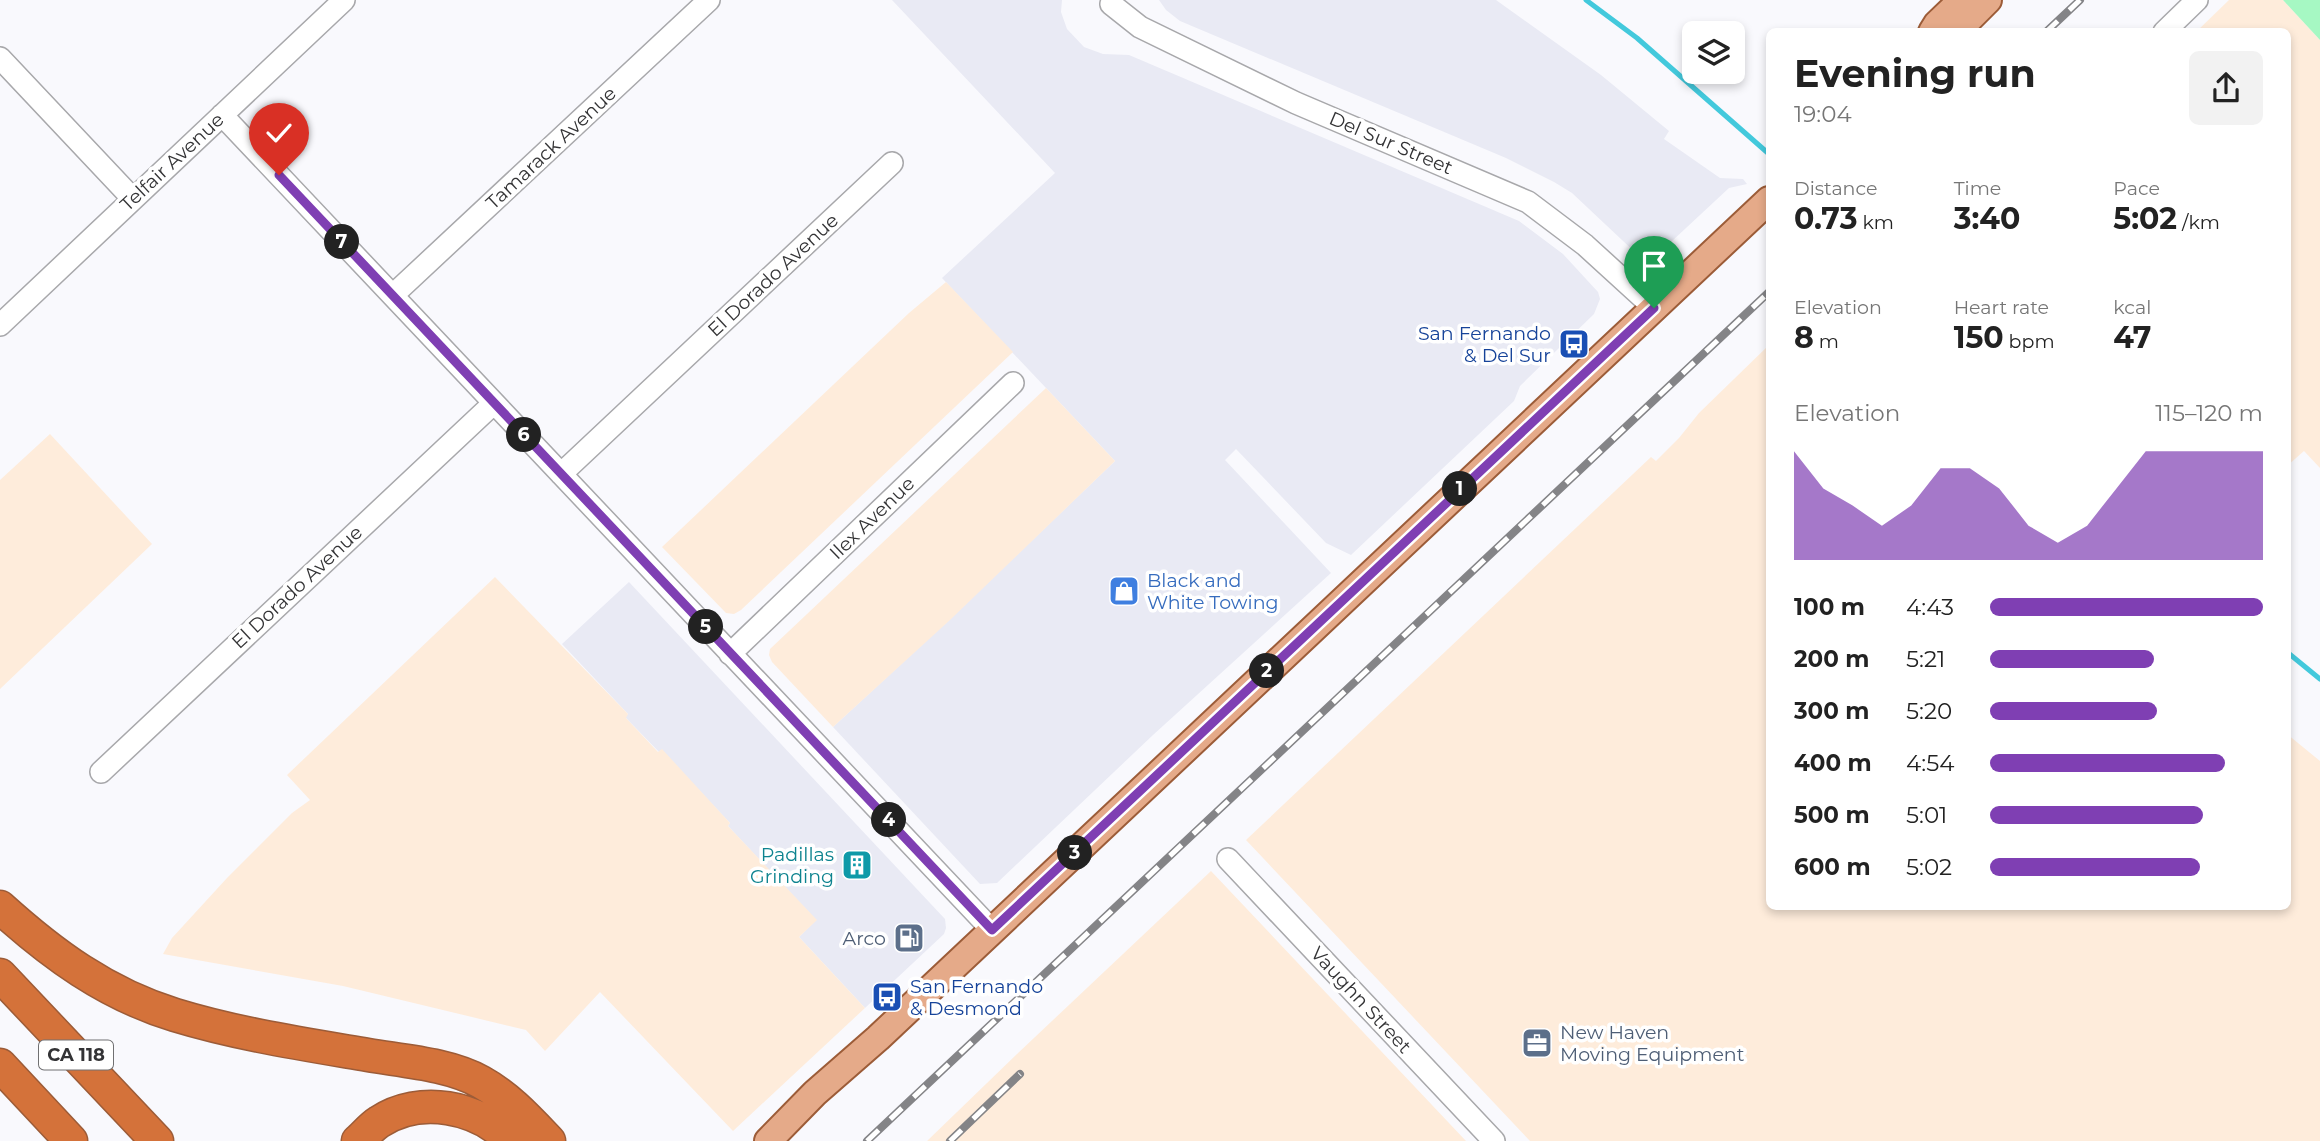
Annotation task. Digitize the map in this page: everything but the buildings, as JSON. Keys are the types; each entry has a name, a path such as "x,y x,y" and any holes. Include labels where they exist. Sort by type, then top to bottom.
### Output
{"highway":[{"path":"0,906 39,942 87,976 124,996 173,1015 220,1027 290,1042 433,1066 468,1077 480,1082 517,1108 549,1141"},
{"name":"CA 118","path":"0,975 157,1141"},
{"name":"CA 118","path":"0,1065 71,1141"},
{"path":"358,1141 379,1122 407,1110 433,1107 463,1110 485,1120 511,1141"}],"main road":[{"path":"1934,28 1962,0"},
{"path":"1960,28 1988,0"},
{"path":"768,1141 815,1093 878,1038 1766,203"}],"street":[{"name":"Telfair Avenue","path":"0,325 344,0"},
{"name":"Tamarack Avenue","path":"393,295 709,0"},
{"path":"2168,28 2197,0"},
{"name":"Del Sur Street","path":"1111,4 1140,27 1296,103 1528,202 1585,244 1654,308"},
{"path":"0,58 133,199"},
{"path":"222,114 992,930"},
{"name":"El Dorado Avenue","path":"561,474 892,163"},
{"name":"Ilex Avenue","path":"730,653 1013,383"},
{"name":"El Dorado Avenue","path":"101,772 494,403"},
{"name":"Vaughn Street","path":"1228,859 1494,1141"}],"shaded area":[{"path":"892,0 1062,0 1061,12 1067,29 1084,47 1103,54 1129,55 1519,221 1563,254 1598,292 1600,299 1594,314 1520,386 1514,401 1351,555 1326,543 1236,449 1225,460 1331,573 1153,735 997,883 980,884 833,727 1115,461 942,278 1055,173"},
{"path":"1159,0 1496,0 1601,75 1669,131 1664,139 1720,178 1743,179 1747,184 1729,188 1657,255 1639,256 1572,193 1554,182 1506,158 1180,21 1166,10"},
{"path":"2229,0 2283,0 2320,40 2320,468 2304,451 2291,462 2291,28 2200,28"},
{"path":"946,282 1013,352 741,610 734,614 726,613 662,547 909,313"},
{"path":"1766,348 1766,910 2291,910 2291,737 2320,761 2320,1141 1530,1141 1246,840 1651,457 1656,461 1699,413"},
{"path":"1046,388 1115,461 950,620 833,727 772,662 770,649"},
{"path":"50,434 152,544 0,689 0,480"},
{"path":"495,577 628,714 626,718 658,752 662,749 730,823 728,826 817,920 799,937 865,1008 733,1131 600,992 545,1051 526,1030 343,986 163,954 172,938 227,878 292,813 310,800 287,775"},
{"path":"629,582 945,919 944,934 865,1008 799,937 816,920 728,826 730,823 661,750 659,752 625,717 628,714 562,644"},
{"path":"1211,871 1466,1141 927,1141 1017,1054"}],"green space":[{"path":"2283,0 2320,0 2320,40"}],"waterway":[{"path":"1586,0 1637,38 1766,151"},
{"path":"2291,655 2320,679"}],"railway":[{"path":"2050,28 2080,0"},
{"path":"867,1141 1766,295"},
{"path":"950,1141 1020,1074"}],"place":[{"name":"San Fernando & Del Sur","path":"1574,344"},
{"name":"Black and White Towing","path":"1124,591"},
{"name":"Padillas Grinding","path":"857,865"},
{"name":"Arco","path":"909,938"},
{"name":"San Fernando & Desmond","path":"887,997"},
{"name":"New Haven Moving Equipment","path":"1537,1043"}],"route":[{"path":"279,175 992,930 1654,308"}]}
